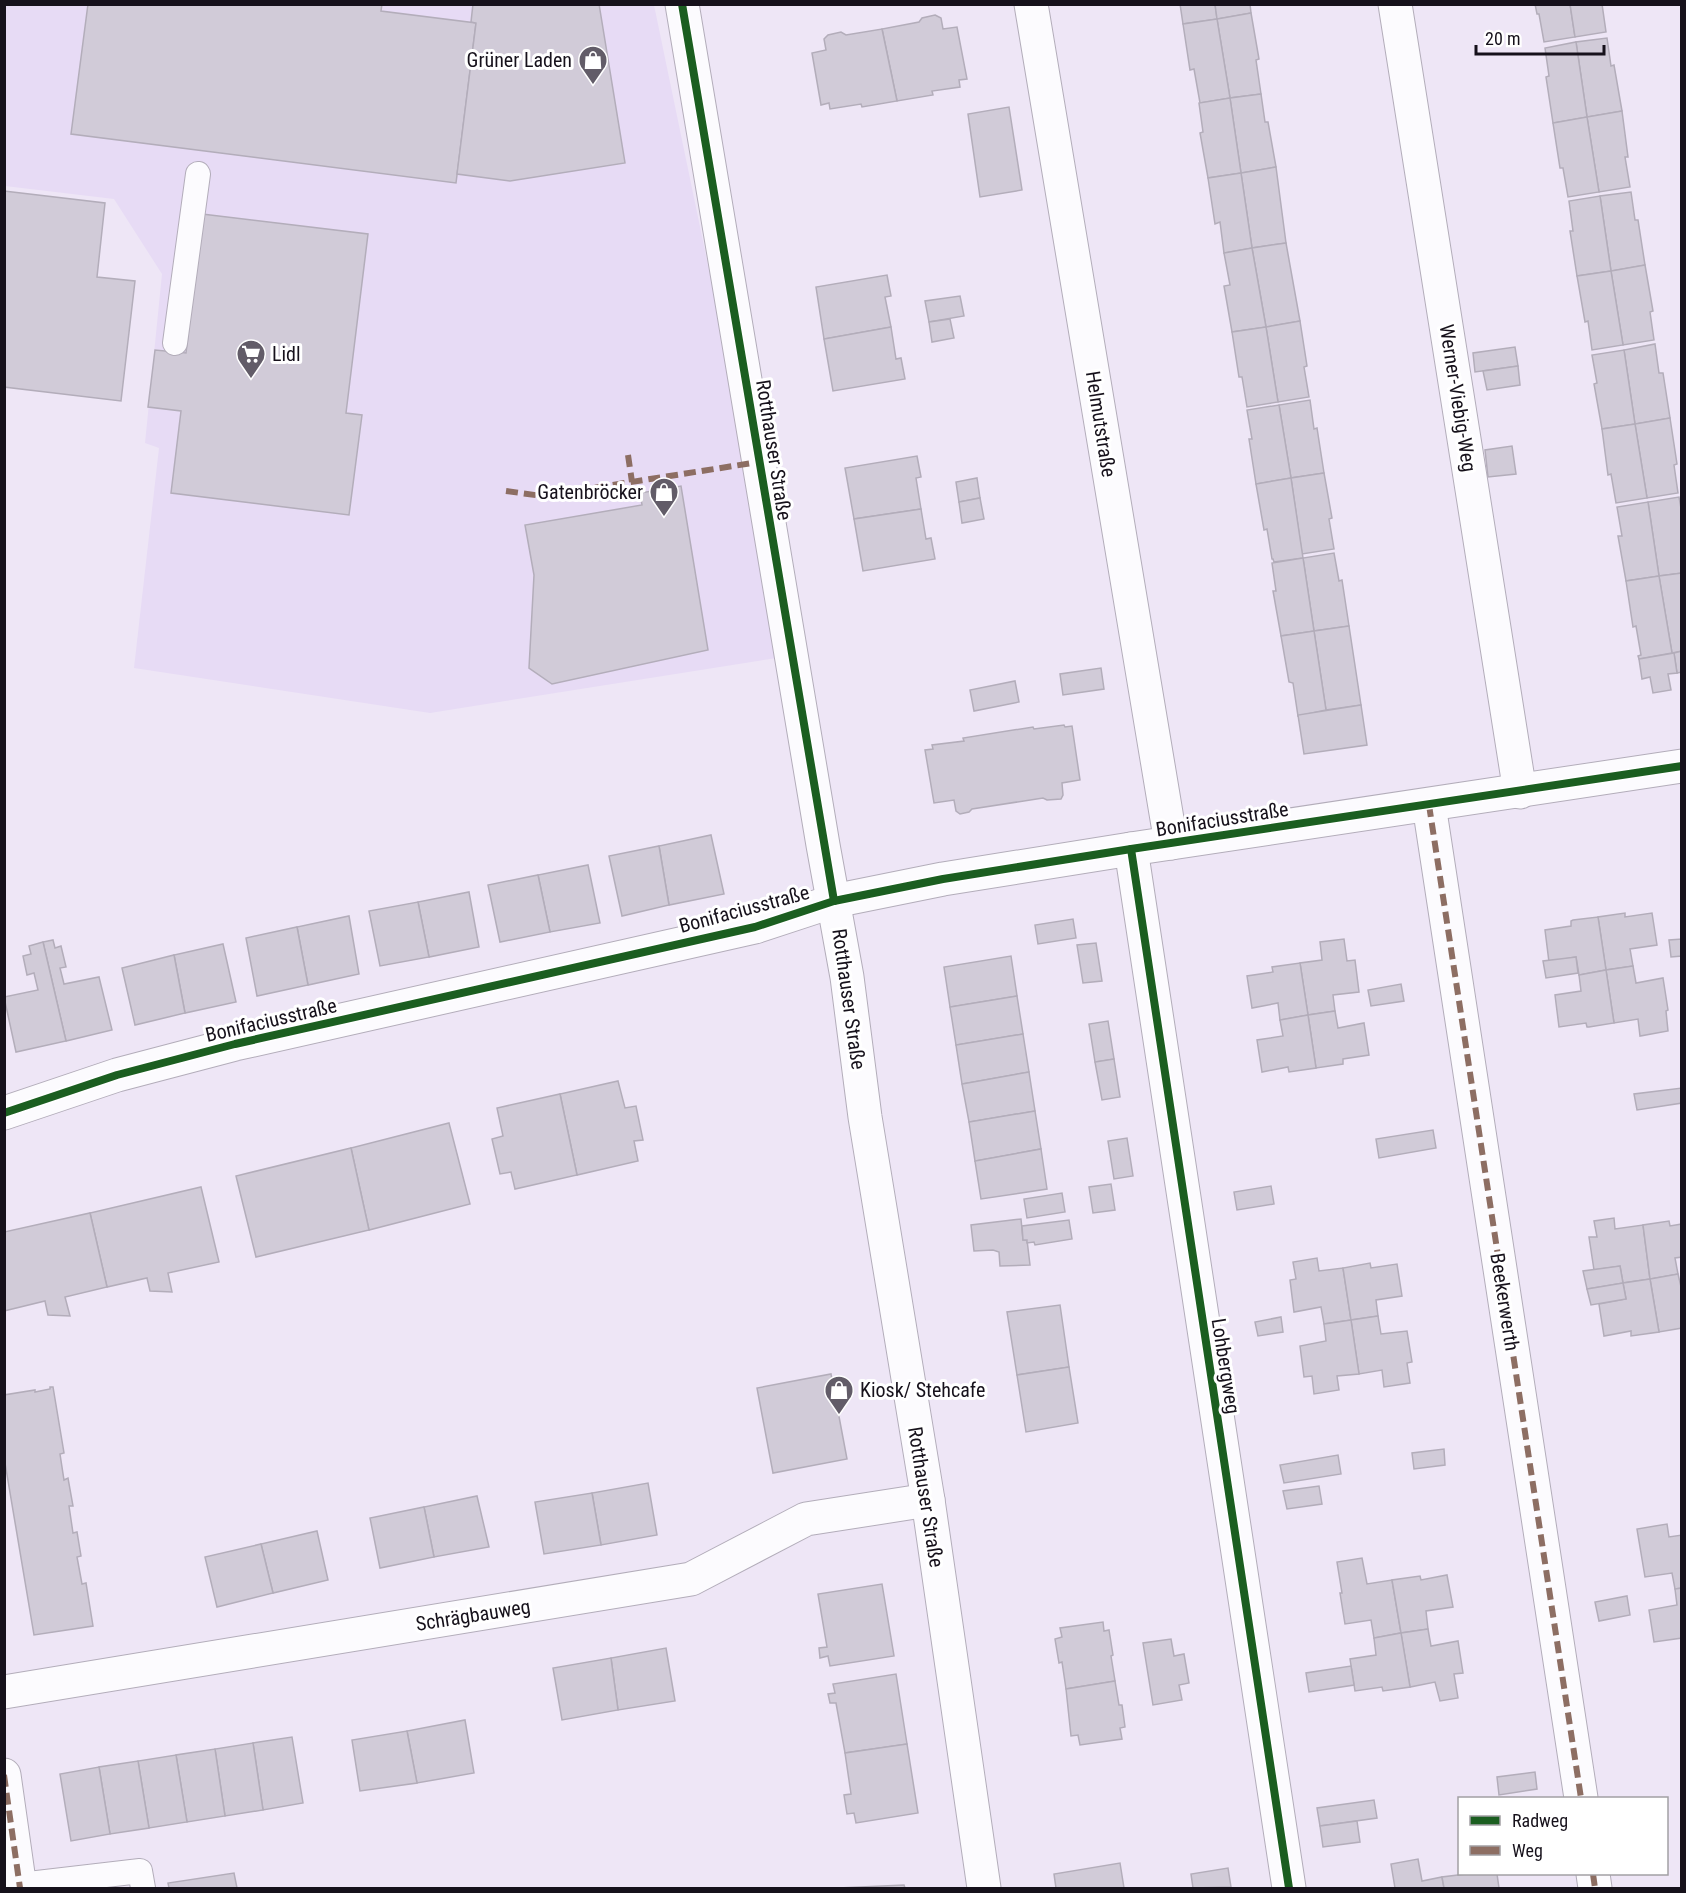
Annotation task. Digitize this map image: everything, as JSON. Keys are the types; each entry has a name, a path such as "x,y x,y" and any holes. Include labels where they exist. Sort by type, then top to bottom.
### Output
{"street":[{"name":"Rotthauser Straße","path":"682,4 847,976 864,1117 928,1500 984,1888"},
{"name":"Helmutstraße","path":"1031,4 1171,843"},
{"name":"Werner-Viebig-Weg","path":"1395,4 1520,792"},
{"name":"Bonifaciusstraße","path":"4,1113 117,1074 235,1044 755,927 834,901 922,883 1131,849 1682,766"},
{"name":"Beekerwerth","path":"1429,805 1581,1797"},
{"name":"Lohbergweg","path":"1131,849 1289,1888"},
{"name":"Schrägbauweg","path":"4,1692 691,1579 806,1520 928,1500"},
{"path":"4,1775 20,1887"}],"lane":[{"path":"175,343 198,174"},
{"path":"20,1887 140,1871 142,1888"}],"shaded area":[{"path":"5,5 654,5 789,656 430,713 134,668 159,448 145,443 162,274 114,199 5,186"}],"building":[{"path":"88,4 382,4 381,11 476,23 456,183 71,134"},
{"path":"473,4 599,4 625,163 510,181 457,174 476,23 471,22"},
{"path":"1180,4 1215,4 1217,19 1183,24"},
{"path":"1215,4 1250,4 1251,13 1217,19"},
{"path":"1535,4 1570,4 1575,37 1544,42"},
{"path":"1570,4 1602,4 1606,32 1575,37"},
{"path":"1251,13 1259,59 1256,60 1261,94 1230,98 1217,19"},
{"path":"935,15 941,18 943,29 957,27 967,79 959,80 960,87 932,91 933,95 897,101 882,29 919,22 922,18"},
{"path":"1217,19 1230,98 1200,103 1194,69 1190,70 1183,24"},
{"path":"882,29 897,101 862,107 861,104 830,109 829,103 821,105 812,53 826,50 824,39 828,35 841,32 846,35"},
{"path":"1607,38 1622,111 1587,117 1576,42"},
{"path":"1576,42 1587,117 1553,123 1546,77 1549,76 1545,48"},
{"path":"1261,94 1276,167 1241,173 1230,98"},
{"path":"1230,98 1241,173 1208,178 1200,133 1203,132 1199,103"},
{"path":"1009,107 1022,190 980,197 968,114"},
{"path":"1622,111 1628,157 1625,157 1630,187 1599,192 1587,117"},
{"path":"1587,117 1599,192 1568,197 1563,168 1560,168 1553,123"},
{"path":"1276,167 1286,243 1252,248 1241,173"},
{"path":"1241,173 1252,248 1224,253 1220,222 1215,224 1208,178"},
{"path":"4,191 105,203 97,277 135,281 121,401 4,387"},
{"path":"1631,192 1645,265 1611,271 1600,196"},
{"path":"1600,196 1611,271 1577,276 1570,231 1573,231 1569,201"},
{"name":"Lidl","path":"202,214 368,234 346,413 362,415 349,515 171,493 181,411 148,407 155,350 186,353"},
{"path":"1286,243 1300,321 1266,327 1252,248"},
{"path":"1252,248 1266,327 1232,332 1224,286 1230,285 1224,253"},
{"path":"1645,265 1653,311 1650,312 1654,340 1623,345 1611,271"},
{"path":"1611,271 1623,345 1592,350 1588,321 1585,322 1577,276"},
{"path":"887,275 891,296 885,297 891,327 824,339 816,287"},
{"path":"960,296 964,316 929,322 925,301"},
{"path":"950,319 954,338 932,342 929,322"},
{"path":"1300,321 1309,397 1278,402 1266,327"},
{"path":"891,327 896,359 901,358 905,379 833,391 824,339"},
{"path":"1266,327 1278,402 1247,407 1242,377 1239,377 1232,332"},
{"path":"1655,344 1659,373 1663,373 1670,418 1635,424 1624,350"},
{"path":"1515,347 1518,366 1475,372 1473,353"},
{"path":"1624,350 1635,424 1602,429 1594,384 1597,383 1592,355"},
{"path":"1518,366 1520,385 1487,390 1483,371"},
{"path":"1310,400 1324,473 1291,478 1279,405"},
{"path":"1279,405 1291,478 1256,484 1247,410"},
{"path":"1670,418 1677,464 1674,465 1678,493 1647,498 1635,424"},
{"path":"1635,424 1647,498 1616,503 1611,474 1608,475 1602,429"},
{"path":"1512,446 1516,474 1488,477 1485,450"},
{"path":"917,456 921,477 916,478 921,509 854,519 845,468"},
{"path":"1324,473 1332,518 1329,519 1334,549 1302,554 1291,478"},
{"path":"977,478 980,498 959,502 956,482"},
{"path":"1291,478 1303,558 1274,562 1267,529 1264,530 1256,484"},
{"path":"681,486 708,650 552,684 529,668 534,575 525,525 642,505 640,493"},
{"path":"1679,497 1682,514 1682,573 1659,576 1648,502"},
{"path":"980,498 984,519 962,523 959,502"},
{"path":"1648,502 1659,576 1626,581 1618,536 1622,536 1617,507"},
{"path":"921,509 926,539 931,538 935,559 863,571 854,519"},
{"path":"1334,553 1339,581 1342,580 1349,626 1314,631 1303,558"},
{"path":"1303,558 1314,631 1281,636 1273,591 1276,591 1272,563"},
{"path":"1682,573 1682,651 1672,653 1659,576"},
{"path":"1659,576 1672,653 1639,659 1638,656 1641,655 1636,626 1633,627 1626,581"},
{"path":"1349,626 1361,705 1326,710 1314,631"},
{"path":"1314,631 1326,710 1298,716 1293,683 1289,682 1281,636"},
{"path":"1682,651 1682,672 1677,673 1674,653"},
{"path":"1674,653 1677,673 1668,674 1671,690 1653,693 1650,677 1642,679 1639,659"},
{"path":"1101,668 1104,689 1063,695 1060,674"},
{"path":"1015,681 1019,702 974,711 970,690"},
{"path":"1361,705 1367,745 1304,754 1298,715"},
{"path":"1064,725 1065,727 1072,726 1080,780 1062,783 1061,799 1043,798 972,809 960,814 956,811 954,800 934,803 925,750 933,749 932,745 1033,727 1034,729"},
{"path":"711,835 724,894 669,905 659,846"},
{"path":"659,846 669,905 622,916 609,856"},
{"path":"588,865 600,923 550,932 538,875"},
{"path":"538,875 550,932 500,942 488,885"},
{"path":"469,892 479,947 429,957 418,902"},
{"path":"418,902 429,957 380,966 369,911"},
{"path":"1625,913 1625,917 1652,913 1657,945 1630,949 1633,966 1606,970 1598,917"},
{"path":"349,916 359,974 308,985 297,927"},
{"path":"1598,917 1606,970 1579,975 1576,957 1549,962 1545,930 1571,926 1573,920"},
{"path":"1073,919 1076,938 1038,944 1035,925"},
{"path":"297,927 308,985 257,996 246,938"},
{"path":"1344,939 1347,961 1355,960 1359,992 1333,995 1335,1011 1308,1015 1300,963 1322,960 1320,942"},
{"path":"1682,939 1682,956 1671,957 1669,940"},
{"path":"53,940 55,948 61,946 66,967 60,968 64,984 99,977 112,1030 66,1041 43,942"},
{"path":"43,942 66,1041 16,1052 4,997 38,990 34,973 27,975 23,956 31,954 29,946"},
{"path":"1096,943 1102,981 1083,983 1077,945"},
{"path":"223,944 236,1002 185,1013 174,955"},
{"path":"174,955 185,1013 135,1025 122,968"},
{"path":"1011,956 1017,996 950,1007 944,967"},
{"path":"1576,957 1578,973 1546,978 1543,961"},
{"path":"1300,963 1308,1015 1280,1020 1278,1003 1252,1008 1247,976 1273,972 1272,967"},
{"path":"1633,966 1636,983 1663,978 1668,1010 1666,1011 1668,1031 1640,1036 1638,1019 1614,1023 1606,970"},
{"path":"1606,970 1614,1023 1589,1027 1586,1023 1559,1027 1555,995 1581,991 1579,975"},
{"path":"1401,984 1404,1001 1371,1006 1368,990"},
{"path":"1017,996 1023,1034 956,1045 950,1007"},
{"path":"1335,1011 1338,1028 1364,1023 1369,1055 1343,1059 1343,1064 1316,1068 1308,1015"},
{"path":"1308,1015 1316,1068 1289,1072 1288,1067 1262,1072 1257,1040 1283,1036 1280,1020"},
{"path":"1108,1021 1114,1059 1095,1062 1089,1024"},
{"path":"1023,1034 1029,1072 962,1084 956,1045"},
{"path":"1114,1059 1120,1097 1102,1100 1095,1062"},
{"path":"1029,1072 1035,1111 969,1122 962,1084"},
{"path":"618,1081 625,1108 636,1106 643,1140 634,1141 638,1161 577,1175 560,1094"},
{"path":"1682,1088 1682,1103 1637,1110 1634,1094"},
{"path":"560,1094 577,1175 515,1189 511,1172 500,1174 492,1139 503,1136 497,1108"},
{"path":"1035,1111 1041,1149 975,1161 969,1122"},
{"path":"449,1123 470,1204 369,1230 351,1148"},
{"path":"1433,1130 1436,1148 1379,1158 1376,1139"},
{"path":"1127,1138 1133,1176 1114,1179 1108,1141"},
{"path":"351,1148 369,1230 256,1257 236,1176"},
{"path":"1041,1149 1047,1189 981,1199 975,1161"},
{"path":"1111,1184 1115,1210 1093,1213 1089,1187"},
{"path":"1271,1186 1274,1204 1237,1210 1234,1192"},
{"path":"201,1187 219,1262 168,1273 172,1292 150,1291 147,1278 107,1287 90,1213"},
{"path":"1062,1193 1065,1212 1027,1218 1024,1199"},
{"path":"90,1213 107,1287 65,1297 70,1316 48,1315 45,1301 4,1311 4,1232"},
{"path":"1614,1218 1615,1229 1643,1225 1650,1279 1623,1283 1620,1266 1594,1270 1589,1237 1597,1237 1594,1221"},
{"path":"1021,1219 1023,1240 1027,1240 1030,1265 1000,1266 999,1252 974,1251 971,1225"},
{"path":"1069,1220 1072,1239 1035,1245 1034,1242 1027,1243 1027,1240 1023,1240 1022,1226"},
{"path":"1669,1221 1670,1226 1682,1224 1682,1257 1675,1258 1678,1274 1650,1279 1643,1225"},
{"path":"1317,1258 1319,1271 1343,1268 1351,1320 1324,1324 1321,1307 1294,1312 1290,1280 1296,1279 1293,1262"},
{"path":"1370,1263 1371,1268 1397,1264 1402,1296 1376,1300 1378,1316 1351,1320 1343,1268"},
{"path":"1620,1266 1623,1283 1587,1289 1583,1271"},
{"path":"1678,1274 1682,1291 1682,1328 1659,1332 1650,1279"},
{"path":"1650,1279 1659,1332 1631,1336 1631,1331 1604,1336 1599,1304 1626,1299 1623,1283"},
{"path":"1623,1283 1626,1299 1591,1305 1587,1289"},
{"path":"1060,1305 1069,1367 1017,1375 1007,1312"},
{"path":"1378,1316 1381,1334 1407,1331 1412,1362 1407,1363 1410,1383 1384,1387 1382,1370 1359,1374 1351,1320"},
{"path":"1281,1317 1283,1332 1258,1336 1255,1322"},
{"path":"1351,1320 1359,1374 1337,1376 1339,1390 1314,1394 1312,1376 1304,1377 1300,1346 1326,1341 1324,1324"},
{"path":"1069,1367 1078,1423 1026,1432 1017,1375"},
{"path":"831,1374 847,1459 773,1473 757,1388"},
{"path":"53,1387 64,1453 60,1454 64,1480 68,1478 73,1506 69,1506 73,1533 77,1532 81,1556 77,1557 82,1584 86,1583 93,1626 34,1635 4,1457 4,1395 35,1390 35,1392 50,1389"},
{"path":"1444,1449 1445,1465 1414,1469 1412,1453"},
{"path":"1338,1455 1341,1474 1284,1483 1280,1465"},
{"path":"648,1483 657,1535 601,1545 592,1493"},
{"path":"1319,1486 1322,1504 1287,1509 1283,1491"},
{"path":"592,1493 601,1545 544,1554 535,1502"},
{"path":"477,1496 489,1547 434,1557 424,1507"},
{"path":"424,1507 434,1557 380,1568 370,1518"},
{"path":"1667,1524 1669,1537 1682,1535 1682,1588 1675,1589 1672,1573 1645,1577 1637,1529"},
{"path":"317,1531 328,1580 273,1593 261,1544"},
{"path":"261,1544 273,1593 217,1607 205,1557"},
{"path":"1362,1558 1367,1584 1392,1580 1401,1633 1374,1638 1371,1620 1345,1624 1337,1562"},
{"path":"1447,1575 1453,1607 1426,1611 1428,1629 1401,1633 1392,1580 1420,1576 1421,1580"},
{"path":"882,1584 894,1656 830,1666 828,1656 820,1658 819,1648 827,1647 818,1594"},
{"path":"1682,1588 1682,1638 1654,1642 1649,1610 1677,1605 1675,1589"},
{"path":"1627,1596 1630,1615 1599,1621 1595,1602"},
{"path":"1103,1622 1104,1631 1109,1630 1115,1681 1066,1689 1062,1662 1059,1663 1055,1639 1062,1637 1060,1628"},
{"path":"1428,1629 1431,1646 1458,1641 1463,1673 1454,1674 1458,1698 1440,1701 1435,1682 1410,1687 1401,1633"},
{"path":"1401,1633 1410,1687 1383,1691 1382,1687 1355,1691 1350,1659 1376,1655 1374,1638"},
{"path":"1171,1639 1174,1656 1184,1654 1189,1683 1179,1685 1182,1700 1153,1705 1143,1643"},
{"path":"666,1648 675,1701 618,1710 611,1658"},
{"path":"611,1658 618,1710 562,1720 553,1668"},
{"path":"1351,1666 1354,1685 1309,1692 1306,1673"},
{"path":"896,1674 907,1744 845,1753 836,1703 830,1703 828,1694 835,1693 833,1684"},
{"path":"1115,1681 1125,1727 1120,1728 1122,1739 1080,1745 1078,1735 1071,1736 1066,1689"},
{"path":"465,1720 474,1773 417,1783 407,1731"},
{"path":"407,1731 417,1783 360,1791 352,1740"},
{"path":"292,1737 303,1803 263,1810 253,1743"},
{"path":"253,1743 263,1810 225,1816 215,1749"},
{"path":"907,1744 918,1813 856,1823 854,1813 847,1814 844,1795 851,1794 845,1753"},
{"path":"215,1749 225,1816 187,1822 176,1755"},
{"path":"176,1755 187,1822 149,1828 138,1761"},
{"path":"138,1761 149,1828 110,1834 99,1767"},
{"path":"99,1767 110,1834 71,1841 60,1774"},
{"path":"1535,1772 1537,1789 1499,1795 1497,1777"},
{"path":"1374,1800 1377,1818 1320,1826 1317,1808"},
{"path":"1357,1821 1360,1842 1323,1847 1320,1826"},
{"path":"1418,1859 1422,1881 1442,1877 1444,1888 1395,1888 1391,1864"},
{"path":"1120,1863 1124,1888 1056,1888 1054,1874"},
{"path":"1228,1868 1231,1887 1193,1888 1191,1874"},
{"path":"234,1873 237,1888 169,1888 168,1883"},
{"path":"1497,1875 1499,1888 1444,1888 1442,1877"},
{"path":"904,1885 905,1888 838,1888"}],"marked path":[{"path":"628,455 632,482"},
{"path":"506,491 542,496 759,462"},
{"path":"1429,805 1581,1797"},
{"path":"4,1775 20,1888"},
{"path":"1593,1875 1595,1888"}],"cycle path":[{"path":"682,4 834,901"},
{"path":"4,1113 117,1075 235,1044 755,927 834,901 943,879 1131,849 1682,766"},
{"path":"1131,849 1289,1888"}],"place":[{"name":"Grüner Laden","path":"593,86"},
{"name":"Lidl","path":"251,380"},
{"name":"Gatenbröcker","path":"664,518"},
{"name":"Kiosk/ Stehcafe","path":"839,1416"}]}
